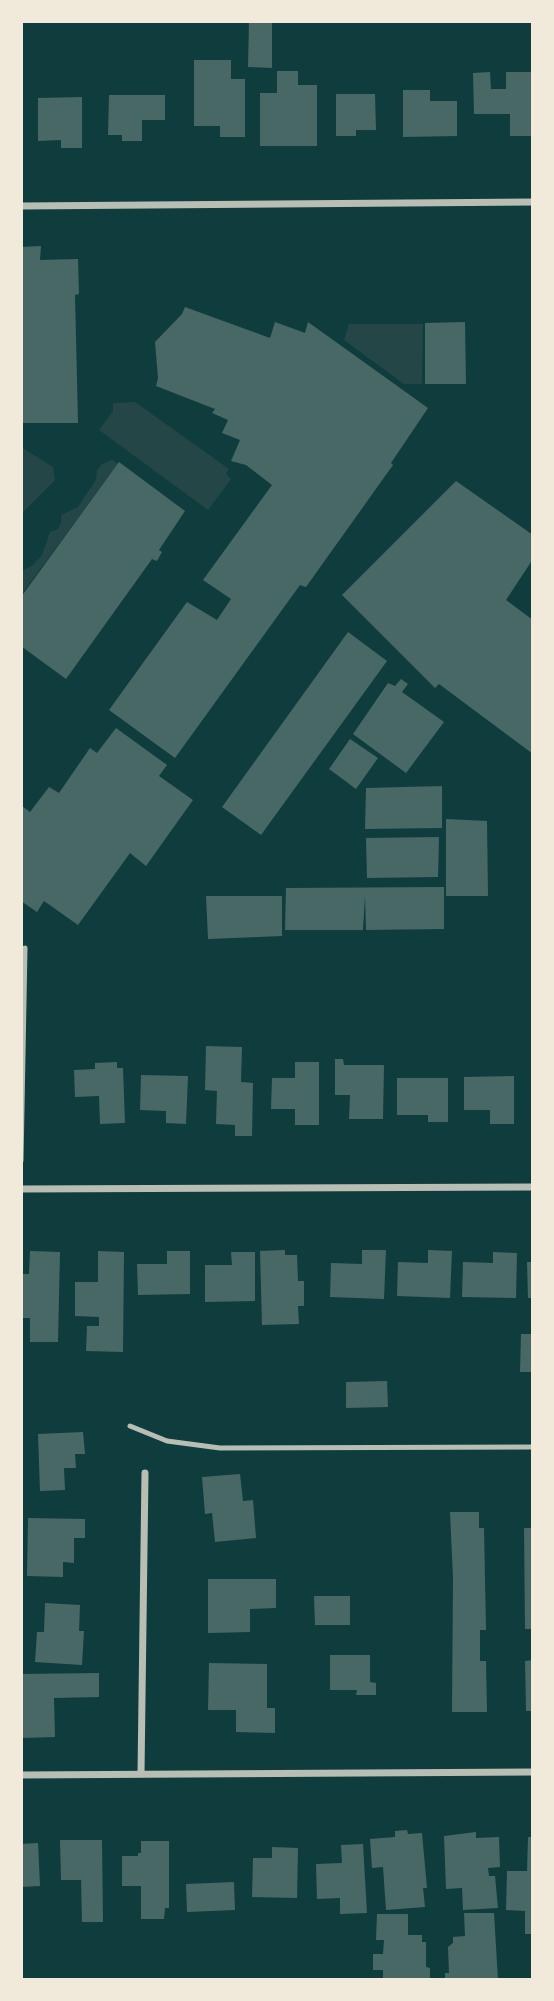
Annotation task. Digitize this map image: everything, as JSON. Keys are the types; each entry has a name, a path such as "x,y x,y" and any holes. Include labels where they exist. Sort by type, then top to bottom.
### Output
{"street":[{"path":"21,206 533,202"},
{"path":"21,1189 533,1188"},
{"path":"141,1773 145,1473"},
{"path":"21,1775 533,1772"}],"lane":[{"path":"21,1161 25,948"},
{"path":"130,1426 167,1441 220,1448 533,1447"}],"shaded area":[{"path":"349,324 423,324 422,384 404,384 344,340"},
{"path":"135,402 229,469 226,474 231,479 208,510 99,430 113,411 113,403"},
{"path":"21,447 53,467 55,480 21,514"},
{"path":"112,460 118,464 21,595 23,570 32,566 42,555 50,532 58,529 61,523 61,515 78,507 96,480 97,470 102,464"}],"building":[{"path":"249,21 272,21 272,68 248,67"},
{"path":"194,60 231,60 231,79 245,79 245,137 220,137 220,126 194,126"},
{"path":"277,71 298,71 298,85 317,85 317,146 260,146 260,93 277,93"},
{"path":"490,72 491,89 506,89 506,72 531,72 531,136 510,136 510,114 474,114 473,73"},
{"path":"403,90 430,90 430,101 457,101 457,136 403,137"},
{"path":"336,94 375,94 376,130 356,130 356,136 336,136"},
{"path":"109,95 165,95 165,120 142,120 142,141 122,141 122,135 108,135"},
{"path":"82,97 82,148 61,148 61,140 38,141 38,98"},
{"path":"41,246 40,260 78,259 79,294 75,295 78,423 21,423 21,247"},
{"path":"185,307 270,338 275,322 305,333 308,322 428,408 391,463 393,465 306,587 300,585 175,758 109,710 187,602 217,620 231,599 203,580 272,485 246,465 231,461 240,440 222,433 228,420 212,413 215,409 156,386 158,378 155,342 182,314"},
{"path":"465,322 466,384 425,384 425,323"},
{"path":"119,462 185,511 159,550 162,552 157,561 152,559 66,679 21,646 21,597"},
{"path":"456,481 533,535 533,559 506,600 533,620 533,754 439,684 435,688 342,595"},
{"path":"348,632 387,661 261,835 222,807"},
{"path":"401,679 408,684 402,692 444,722 406,773 353,734 388,683 395,686"},
{"path":"116,728 167,765 159,776 193,800 146,866 130,853 78,925 44,901 37,912 21,901 21,808 22,806 30,812 49,787 59,793 90,748 97,753"},
{"path":"350,739 378,758 356,789 329,769"},
{"path":"442,786 442,828 365,829 366,788"},
{"path":"446,819 487,821 488,896 446,896"},
{"path":"439,837 438,877 367,878 366,838"},
{"path":"444,887 444,929 366,930 365,896 363,930 285,930 286,888"},
{"path":"206,896 282,896 282,936 208,939"},
{"path":"206,1046 242,1047 241,1082 253,1083 252,1136 235,1136 235,1125 216,1124 217,1091 205,1090"},
{"path":"335,1059 343,1059 344,1065 384,1065 383,1119 349,1119 350,1095 335,1095"},
{"path":"117,1062 117,1068 123,1068 125,1123 100,1124 99,1096 75,1097 74,1070 95,1069 95,1063"},
{"path":"295,1062 319,1062 319,1125 295,1125 295,1109 271,1109 272,1078 295,1078"},
{"path":"141,1075 188,1076 186,1124 166,1123 166,1111 140,1110"},
{"path":"514,1076 514,1124 490,1124 490,1110 464,1110 464,1077"},
{"path":"397,1078 448,1078 448,1122 428,1122 428,1115 397,1115"},
{"path":"285,1250 285,1255 297,1255 298,1281 304,1281 304,1306 298,1306 299,1324 262,1325 260,1251"},
{"path":"362,1250 386,1250 384,1299 330,1297 331,1263 362,1264"},
{"path":"428,1250 452,1251 450,1298 397,1296 398,1262 428,1263"},
{"path":"30,1251 60,1252 58,1342 30,1342 30,1318 21,1318 21,1274 29,1274"},
{"path":"98,1251 124,1252 123,1352 86,1351 87,1326 99,1326 99,1317 75,1316 75,1282 98,1282"},
{"path":"167,1251 190,1251 190,1294 138,1295 137,1264 167,1264"},
{"path":"231,1252 255,1252 255,1301 205,1302 205,1265 232,1265"},
{"path":"493,1252 517,1253 516,1298 462,1297 463,1262 493,1263"},
{"path":"527,1262 533,1262 533,1298 528,1298"},
{"path":"521,1334 533,1334 533,1372 520,1372"},
{"path":"387,1381 388,1407 346,1408 346,1382"},
{"path":"83,1432 85,1454 75,1454 76,1468 64,1468 65,1490 40,1491 38,1434"},
{"path":"240,1474 243,1501 253,1500 256,1538 215,1542 212,1513 205,1514 202,1477"},
{"path":"450,1512 479,1512 479,1528 484,1528 486,1630 480,1630 480,1661 486,1661 487,1712 452,1712 453,1578"},
{"path":"28,1518 85,1519 85,1538 74,1538 74,1563 63,1562 63,1577 27,1576"},
{"path":"524,1528 533,1528 533,1629 525,1629"},
{"path":"208,1579 276,1579 276,1608 250,1609 250,1632 208,1633"},
{"path":"314,1596 350,1596 350,1625 315,1625"},
{"path":"45,1603 80,1605 79,1631 84,1631 82,1665 35,1662 37,1632 44,1632"},
{"path":"330,1655 370,1655 370,1682 376,1683 376,1695 356,1695 357,1690 330,1690"},
{"path":"533,1660 533,1711 526,1711 525,1661"},
{"path":"209,1663 267,1664 267,1708 275,1708 275,1733 236,1732 236,1710 208,1710"},
{"path":"99,1673 99,1697 54,1698 55,1737 21,1738 21,1674"},
{"path":"407,1830 408,1834 422,1833 427,1888 423,1888 425,1907 386,1910 383,1867 372,1868 370,1839 395,1837 395,1831"},
{"path":"476,1832 476,1838 499,1837 500,1867 488,1868 489,1876 495,1876 498,1908 463,1910 462,1888 446,1889 444,1836"},
{"path":"528,1837 533,1837 533,1934 525,1934 525,1911 506,1910 507,1871 527,1871"},
{"path":"60,1840 102,1840 103,1922 82,1922 81,1880 61,1880"},
{"path":"141,1841 169,1841 169,1908 165,1908 164,1919 141,1919 141,1886 122,1886 122,1856 138,1856 138,1853 141,1853"},
{"path":"38,1843 40,1886 21,1887 21,1844"},
{"path":"363,1844 367,1913 340,1914 340,1898 317,1899 316,1864 342,1863 341,1845"},
{"path":"272,1847 298,1848 297,1898 252,1897 253,1858 272,1858"},
{"path":"234,1882 235,1910 187,1912 186,1884"},
{"path":"464,1913 494,1913 498,1980 445,1980 445,1973 449,1973 448,1947 453,1943 453,1937 465,1936"},
{"path":"377,1914 408,1914 408,1935 422,1935 422,1942 426,1942 426,1967 430,1968 430,1980 383,1980 383,1970 373,1970 373,1954 383,1954 384,1940 376,1940"}]}
